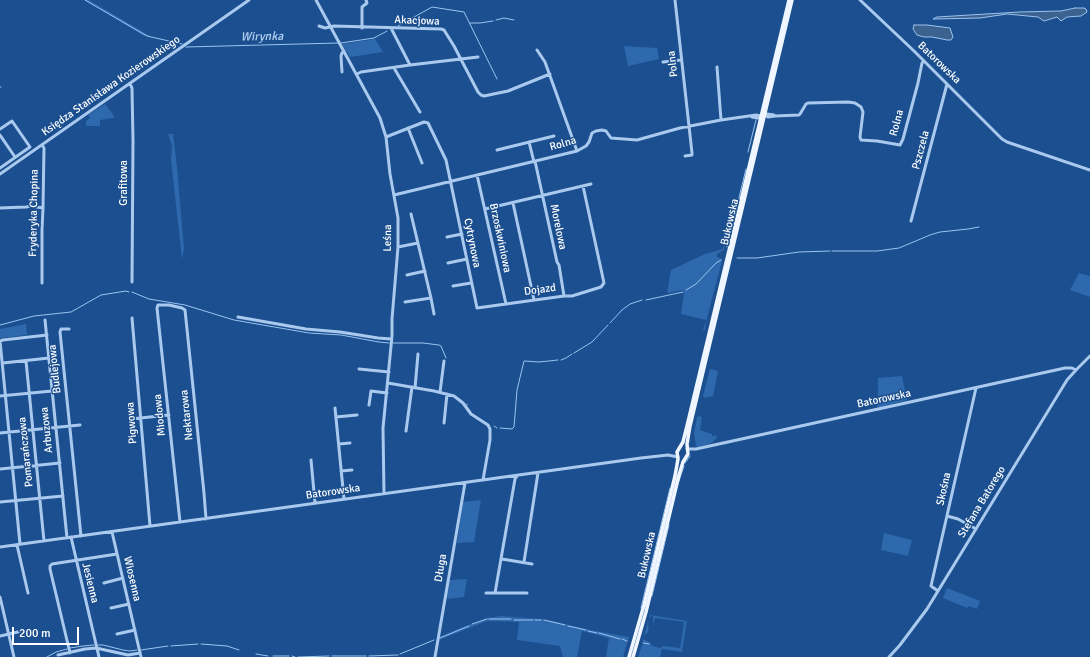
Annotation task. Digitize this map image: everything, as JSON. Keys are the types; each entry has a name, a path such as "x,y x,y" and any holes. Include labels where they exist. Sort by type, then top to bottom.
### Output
{"main road":[{"name":"Bukowska","path":"687,449 691,422 789,0"},
{"name":"Bukowska","path":"679,449 687,426 792,0"},
{"path":"682,446 687,449 688,452 686,457 682,459 678,457 677,453 682,446"},
{"name":"Bukowska","path":"629,657 646,599 675,476 678,457"},
{"name":"Bukowska","path":"633,657 646,612 678,475 686,457"}],"street":[{"name":"Księdza Stanisława Kozierowskiego","path":"0,174 249,0"},
{"name":"Leśna","path":"316,0 380,118 386,137 389,167 398,218 398,247 384,428 384,494"},
{"path":"362,28 362,7 367,3 366,0"},
{"name":"Polna","path":"675,0 692,153 692,155 685,156"},
{"name":"Batorowska","path":"860,0 1004,140 1090,170"},
{"name":"Akacjowa","path":"319,26 325,28 442,29 454,46 478,92 484,96 508,91 550,74"},
{"path":"391,28 410,65"},
{"path":"537,50 545,62 550,74 577,151"},
{"path":"342,72 341,56 344,51"},
{"path":"357,74 361,72 410,65 478,57"},
{"path":"663,62 681,60"},
{"name":"Rolna","path":"394,195 577,151 586,146 592,133 596,131 606,131 611,138 637,140 689,126 721,120 751,117 756,118 766,114 775,116 799,115 806,104 855,103 861,107 863,112 860,137 861,140 900,145 903,139 922,63 924,61"},
{"path":"717,67 721,120"},
{"path":"394,68 420,112"},
{"name":"Grafitowa","path":"130,84 132,89 133,134 132,282"},
{"name":"Pszczela","path":"911,221 947,84"},
{"path":"0,129 12,121 30,147 0,168"},
{"name":"Cytrynowa","path":"408,128 424,122 428,123 446,160 477,308"},
{"path":"386,137 408,128 422,163"},
{"path":"0,135 15,157"},
{"path":"497,150 554,136"},
{"name":"Morelowa","path":"529,142 564,296"},
{"name":"Fryderyka Chopina","path":"42,145 44,148 42,283"},
{"name":"Brzoskwiniowa","path":"477,174 506,304"},
{"path":"485,209 591,184"},
{"name":"Dojazd","path":"477,308 572,296 601,287 604,283 583,186"},
{"path":"512,203 534,300"},
{"path":"0,208 26,208 31,206 43,208"},
{"path":"411,214 432,298 434,314"},
{"path":"447,237 462,234"},
{"path":"398,247 418,243"},
{"path":"448,263 467,259"},
{"path":"407,275 425,271"},
{"path":"453,286 471,282"},
{"path":"405,302 432,298"},
{"name":"Miodowa","path":"180,522 157,306 158,304 169,305 185,310"},
{"name":"Nektarowa","path":"185,310 206,519"},
{"path":"238,317 306,329 391,339"},
{"name":"Pigwowa","path":"132,318 150,526"},
{"name":"Arbuzowa","path":"45,320 63,496 69,538"},
{"name":"Budlejowa","path":"70,329 61,330 60,332 81,536"},
{"path":"28,593 19,545 10,432 0,341 47,335"},
{"path":"406,431 418,354"},
{"name":"Stefana Batorego","path":"889,657 908,635 927,609 1063,386 1090,356"},
{"path":"2,363 49,358"},
{"name":"Pomarańczowa","path":"26,361 44,541"},
{"path":"440,392 444,361"},
{"name":"Batorowska","path":"687,449 696,449 1065,368 1072,368 1076,370"},
{"path":"359,369 389,372"},
{"path":"388,383 448,394 459,399 471,414 490,426 490,440 483,480"},
{"name":"Skośna","path":"938,591 931,586 976,388"},
{"path":"0,396 52,391"},
{"path":"369,405 371,391 387,393"},
{"path":"444,423 448,394"},
{"path":"335,408 344,499"},
{"path":"131,419 169,415"},
{"path":"336,417 356,415"},
{"path":"0,433 80,425"},
{"path":"339,444 350,443"},
{"name":"Batorowska","path":"668,455 679,449"},
{"name":"Batorowska","path":"686,457 696,449"},
{"name":"Batorowska","path":"0,547 483,480 514,478 517,476 668,455 678,457"},
{"path":"311,460 315,503"},
{"path":"0,469 60,463"},
{"path":"341,471 352,470"},
{"path":"524,562 538,473"},
{"path":"495,593 502,559 514,478"},
{"name":"Długa","path":"435,657 465,483"},
{"path":"0,502 63,496"},
{"path":"947,516 961,520 976,529"},
{"name":"Wiosenna","path":"96,648 128,655 140,655 112,532"},
{"name":"Jesienna","path":"69,538 99,657"},
{"path":"70,652 50,566 52,564 117,554"},
{"path":"502,559 532,564"},
{"path":"104,583 122,578"},
{"path":"486,593 527,593"},
{"path":"0,596 14,657"},
{"path":"111,608 129,604"},
{"path":"117,634 135,630"},
{"path":"0,636 22,631"},
{"path":"58,655 96,648"}],"shaded area":[{"path":"84,0 89,0 150,36 144,36"},
{"path":"1084,8 1087,12 1081,16 1067,17 1061,21 1057,17 1044,21 1038,17 1007,14 980,18 933,19 937,17 1061,11"},
{"path":"914,25 950,28 953,37 951,40 947,40 917,35 913,29"},
{"path":"375,39 383,52 350,57 342,44"},
{"path":"624,46 657,48 659,59 628,66"},
{"path":"105,104 114,118 100,120 100,126 86,126 86,121 90,118 88,115"},
{"path":"168,134 173,134 177,167 184,249 182,259 171,160 172,146"},
{"path":"734,204 724,250 717,254 717,257 722,259 722,261 705,330 703,330 706,320 681,314 684,290 667,293 671,270 705,254 723,249"},
{"path":"1079,273 1090,276 1090,297 1070,290"},
{"path":"26,324 27,335 0,338 0,329"},
{"path":"710,369 718,371 713,396 705,398 703,396"},
{"path":"902,376 907,400 877,408 878,378"},
{"path":"700,416 702,418 700,430 712,434 712,436 717,436 712,443 699,447 696,446 694,433 697,417"},
{"path":"481,500 474,542 457,543 463,502"},
{"path":"884,533 912,540 908,556 881,550"},
{"path":"467,579 464,597 446,599 450,580"},
{"path":"947,588 980,601 977,609 969,606 967,608 943,598"},
{"path":"650,615 687,621 682,652 662,649 660,657 638,657 644,642 643,639 651,643 652,646 661,648 662,646 680,648 684,622 655,618 653,623 653,616 649,617"},
{"path":"501,616 541,619 629,637 623,657 606,657 609,638 582,631 577,657 563,657 560,646 517,640 519,622 487,621 439,640 439,637 458,629 487,618"},
{"path":"649,619 648,632 644,636"}],"waterway":[{"name":"Wirynka","path":"85,0 147,36 182,44"},
{"name":"Wirynka","path":"398,26 432,7 464,12 497,79"},
{"path":"496,20 504,18 514,20"},
{"path":"470,23 493,21"},
{"name":"Wirynka","path":"341,43 374,38 387,31"},
{"name":"Wirynka","path":"186,47 338,43"},
{"path":"748,152 756,120"},
{"path":"727,247 746,169"},
{"path":"832,251 877,251 899,248 940,232 979,227"},
{"path":"737,258 757,258 799,252 830,251"},
{"path":"686,290 696,284 716,263 721,260"},
{"path":"0,325 34,316 71,312 101,295 126,291 129,292"},
{"path":"132,292 149,299 185,305 234,320 309,333 341,335 389,343"},
{"path":"646,300 683,292"},
{"path":"610,323 630,304 642,300"},
{"path":"574,353 592,342 608,325"},
{"path":"393,343 423,343 439,345 441,346 446,358"},
{"path":"561,360 572,354"},
{"path":"500,428 512,429 514,427 517,390 524,361 539,362 558,360"},
{"path":"685,463 690,456"},
{"path":"679,481 684,466"},
{"path":"641,608 670,488"},
{"path":"652,596 669,525"},
{"path":"472,624 487,619"},
{"path":"489,619 511,619"},
{"path":"514,620 533,620"},
{"path":"535,620 541,620"},
{"path":"544,620 565,625"},
{"path":"440,638 469,626"},
{"path":"568,626 586,630"},
{"path":"588,631 597,633"},
{"path":"599,633 620,639"},
{"path":"622,639 627,641"},
{"path":"400,654 434,640"},
{"path":"643,643 649,644"},
{"path":"171,646 198,644"},
{"path":"201,644 227,646 239,650"},
{"path":"70,648 94,645"},
{"path":"98,645 130,651 137,650"},
{"path":"141,650 168,646"},
{"path":"47,657 56,652 67,649"},
{"path":"256,654 268,656"},
{"path":"369,656 398,655"},
{"path":"273,656 289,656"},
{"path":"298,657 329,656"},
{"path":"332,656 366,656"}]}
